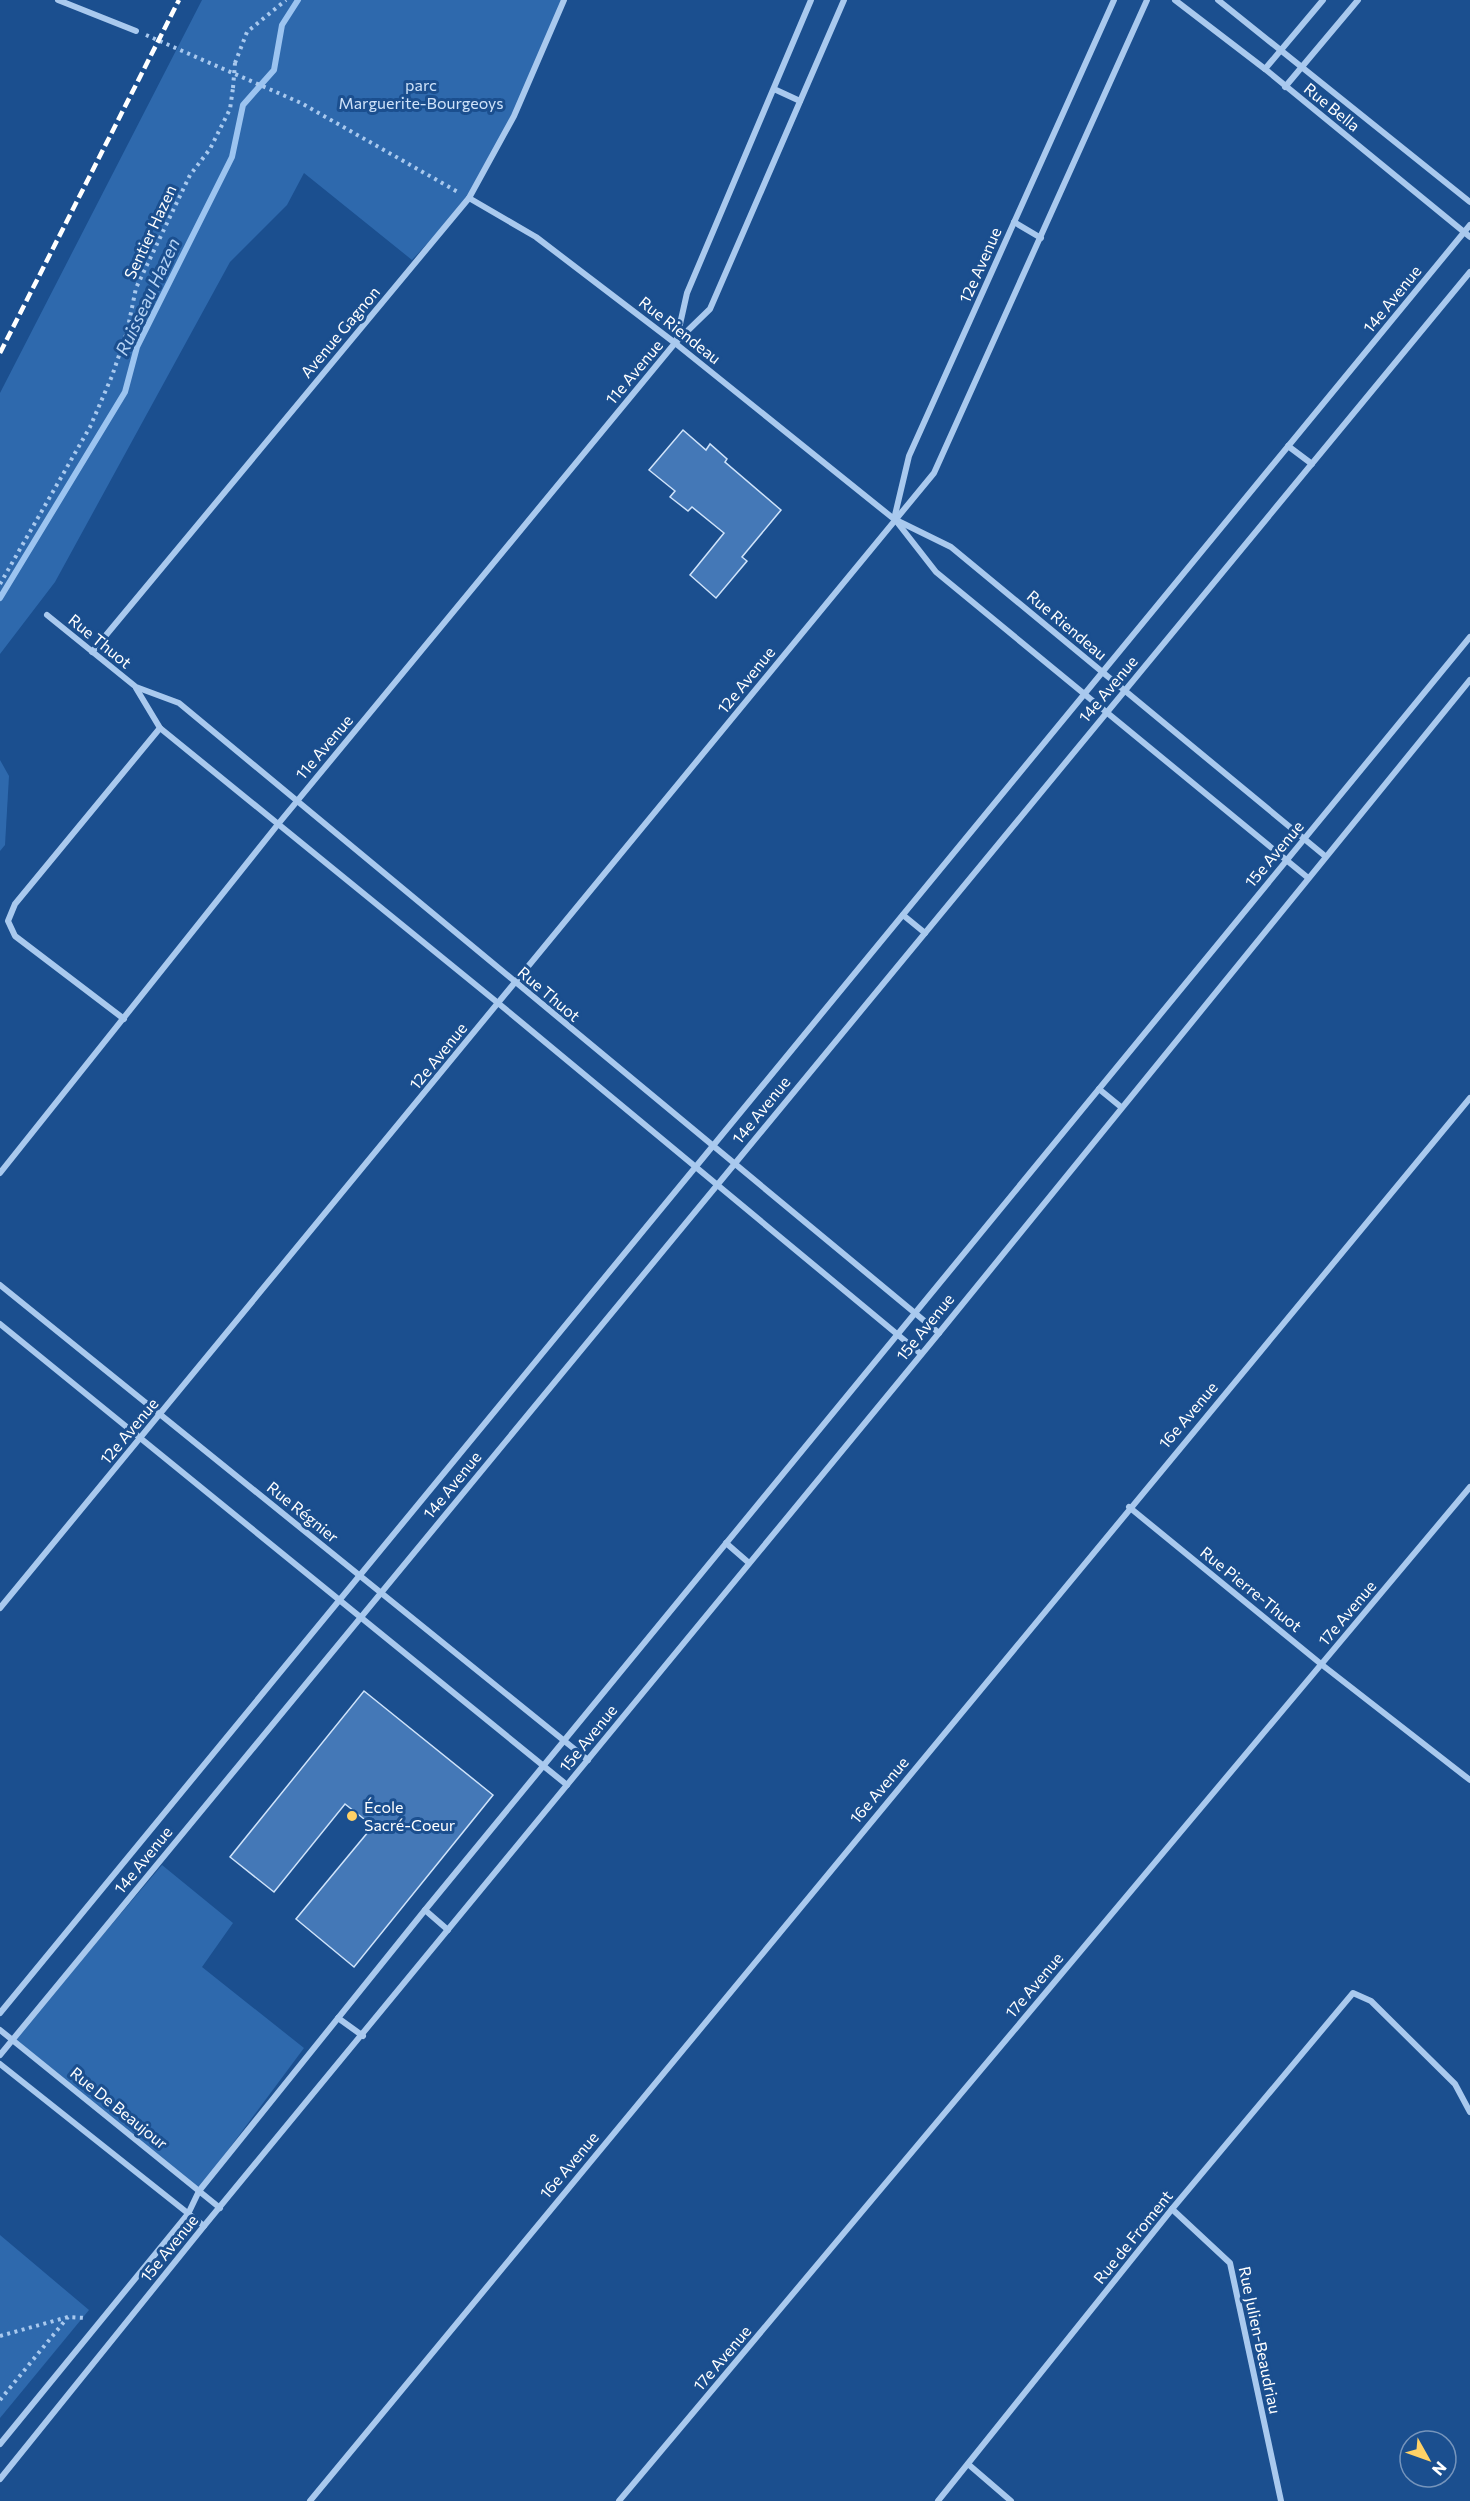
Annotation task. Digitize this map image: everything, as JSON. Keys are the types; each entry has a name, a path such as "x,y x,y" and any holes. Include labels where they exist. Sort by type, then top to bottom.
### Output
{"street":[{"path":"58,0 136,31"},
{"name":"Avenue Gagnon","path":"92,651 469,198 514,116 564,0"},
{"name":"11e Avenue","path":"675,343 687,293 811,0"},
{"name":"11e Avenue","path":"0,1173 279,823 675,343 710,309 844,0"},
{"name":"12e Avenue","path":"894,519 909,456 1114,0"},
{"name":"12e Avenue","path":"0,1608 934,473 1148,0"},
{"name":"Rue Bella","path":"1175,0 1265,69 1470,237"},
{"name":"Rue Bella","path":"1218,0 1470,202"},
{"path":"1265,69 1323,0"},
{"path":"1285,87 1358,0"},
{"path":"774,89 800,101"},
{"name":"Rue Riendeau","path":"469,198 536,237 675,343 894,519 951,547 1325,856"},
{"name":"12e Avenue","path":"1014,222 1041,238"},
{"name":"14e Avenue","path":"0,2013 1470,225"},
{"name":"14e Avenue","path":"0,2055 1470,272"},
{"path":"1288,446 1312,464"},
{"name":"Rue Riendeau","path":"894,519 936,572 1307,877"},
{"name":"Rue Thuot","path":"47,615 136,687 179,704 939,1333"},
{"name":"15e Avenue","path":"0,2444 188,2214 199,2190 425,1910 1470,637"},
{"name":"15e Avenue","path":"0,2479 204,2226 363,2036 939,1333 1307,877 1470,680"},
{"name":"Rue Thuot","path":"136,687 160,728 498,1003 921,1354"},
{"path":"124,1019 15,936 8,921 15,904 160,728"},
{"path":"903,915 925,933"},
{"path":"1099,1089 1121,1107"},
{"name":"16e Avenue","path":"310,2501 1129,1507 1470,1098"},
{"name":"Rue Régnier","path":"0,1285 588,1760"},
{"path":"0,1324 567,1785"},
{"name":"17e Avenue","path":"619,2501 1470,1487"},
{"name":"Rue Pierre-Thuot","path":"1129,1507 1321,1664 1470,1780"},
{"path":"726,1544 749,1563"},
{"path":"425,1910 448,1930"},
{"name":"Rue de Froment","path":"938,2501 1172,2209 1353,1993 1371,2001 1455,2084 1470,2112"},
{"path":"338,2018 363,2036"},
{"name":"Rue De Beaujour","path":"0,2030 220,2208"},
{"path":"0,2064 204,2226"},
{"name":"Rue Julien-Beaudriau","path":"1172,2209 1230,2263 1281,2501"},
{"path":"968,2464 1011,2501"}],"path":[{"name":"Sentier Hazen","path":"0,584 90,427 116,365 136,288 190,175 210,149 230,109 235,63 246,32 286,0"},
{"path":"136,31 301,103 469,198"},
{"path":"0,2400 68,2317"},
{"path":"0,2336 68,2317 86,2318"}],"green space":[{"name":"parc Marguerite-Bourgeoys","path":"202,0 564,0 514,116 469,198 412,260 304,173 287,205 230,262 55,582 0,654 0,393"},
{"path":"0,760 9,776 5,845 0,851"},
{"path":"162,1865 233,1923 202,1967 304,2048 199,2189 13,2041"},
{"path":"0,2235 89,2310 0,2418"}],"building":[{"path":"683,430 706,450 710,444 727,459 725,462 781,510 742,557 747,561 716,598 690,575 724,533 692,507 688,511 670,497 675,491 649,470"},
{"path":"364,1691 493,1795 354,1967 296,1919 373,1826 345,1804 274,1892 230,1857"}],"waterway":[{"name":"Ruisseau Hazen","path":"0,598 125,392 137,347 232,157 243,105 274,70 282,25 298,0"}],"railway":[{"path":"0,353 179,0"}],"place":[{"name":"École Sacré-Coeur","path":"352,1816"}]}
